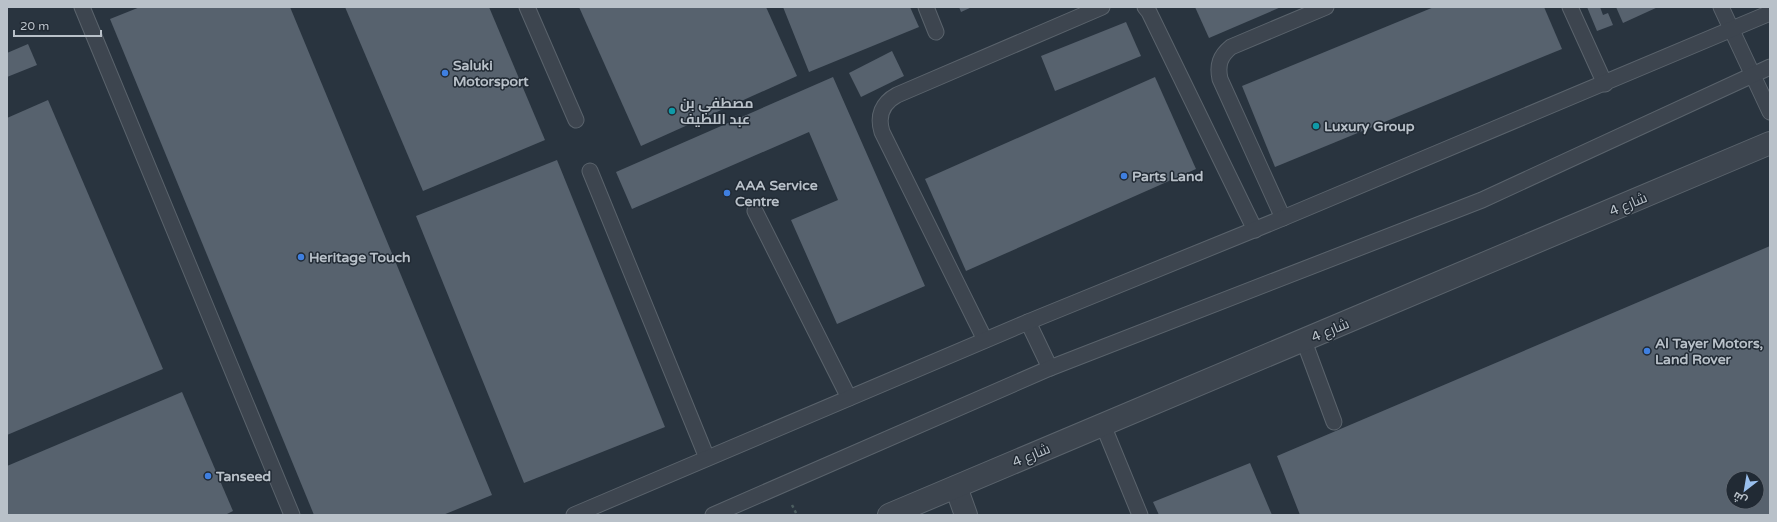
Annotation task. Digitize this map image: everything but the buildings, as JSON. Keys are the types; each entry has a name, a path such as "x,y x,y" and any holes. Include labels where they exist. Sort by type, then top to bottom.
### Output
{"street":[{"name":"شارع 4","path":"889,515 928,508 956,487 1770,143"},
{"path":"956,487 966,515"}],"lane":[{"path":"82,7 292,515"},
{"path":"527,7 576,120"},
{"path":"926,7 936,32"},
{"path":"985,340 882,132 880,125 881,111 884,104 896,95 1102,7"},
{"path":"1145,7 1255,230"},
{"path":"1283,218 1220,79 1218,70 1219,61 1224,53 1231,47 1326,7"},
{"path":"1570,7 1605,84"},
{"path":"1721,7 1770,112"},
{"path":"574,515 985,340 1255,230 1605,84 1770,13"},
{"path":"713,515 1050,368 1482,200 1770,67"},
{"path":"590,171 707,458"},
{"path":"755,211 849,398"},
{"path":"1028,322 1050,368"},
{"path":"1304,341 1334,422"},
{"path":"1102,425 1140,515"}],"place":[{"name":"Saluki Motorsport","path":"445,73"},
{"name":"مصطفي بن عبد اللطيف","path":"672,111"},
{"name":"Luxury Group","path":"1316,126"},
{"name":"Parts Land","path":"1124,176"},
{"name":"AAA Service Centre","path":"727,193"},
{"name":"Heritage Touch","path":"301,257"},
{"name":"Al Tayer Motors, Land Rover","path":"1647,351"},
{"name":"Tanseed","path":"208,476"}]}
